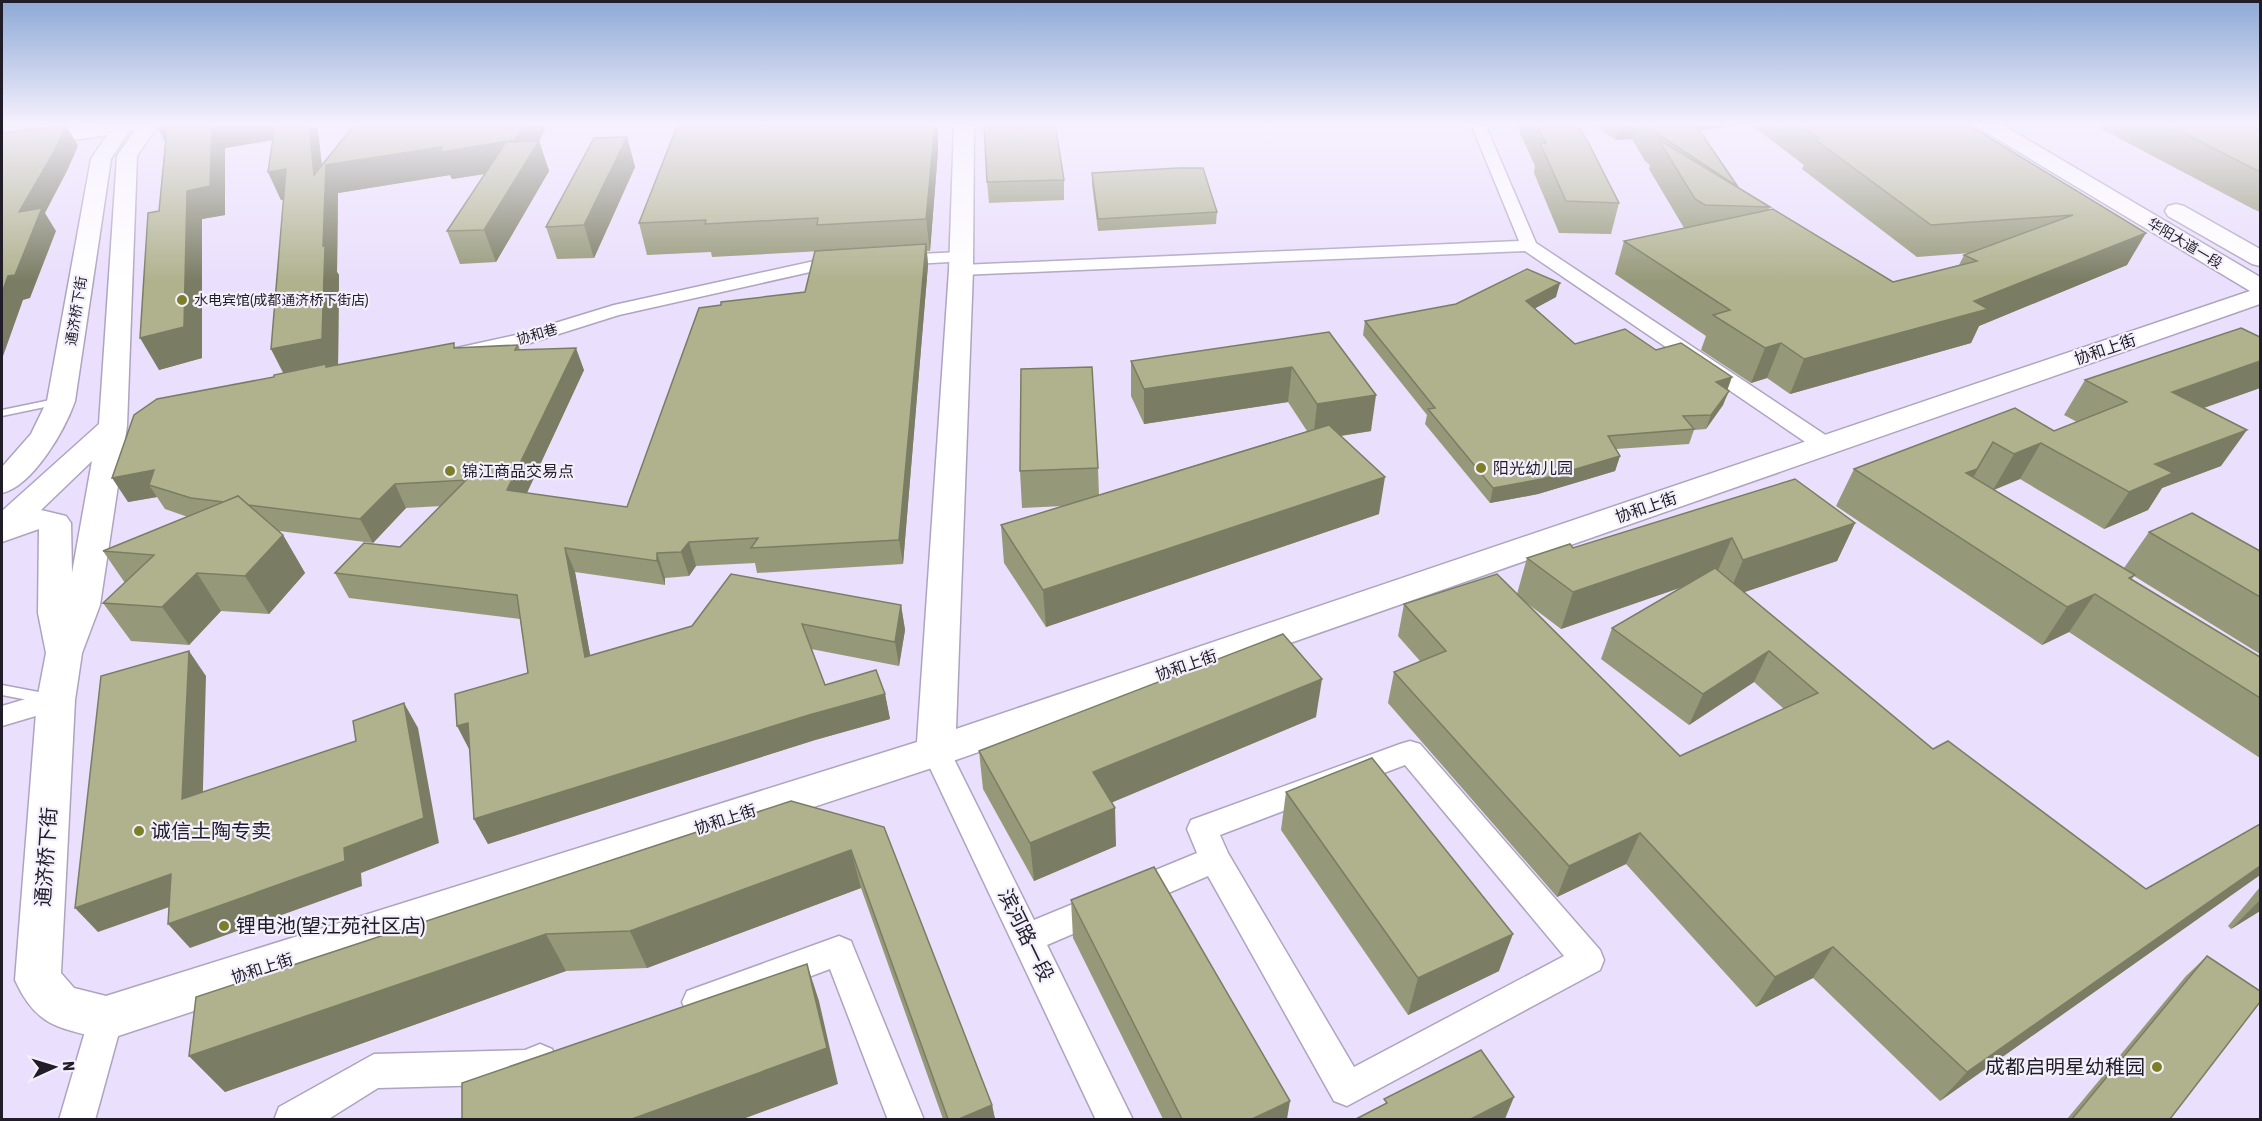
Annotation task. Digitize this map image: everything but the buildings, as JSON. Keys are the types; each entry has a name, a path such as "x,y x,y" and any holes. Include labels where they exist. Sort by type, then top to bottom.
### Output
{"street":[{"name":"通济桥下街","path":"2,484 38,446 56,417 61,400 97,176"},
{"name":"通济桥下街","path":"106,1018 60,1006 38,980 56,700 64,653 84,605 124,423 127,176"},
{"path":"936,751 962,264 963,176"},
{"path":"1500,176 1529,246 1825,445"},
{"name":"华阳大道一段","path":"2074,176 2260,287"},
{"path":"2113,176 2135,189"},
{"name":"华阳大道一段","path":"2156,201 2260,259"},
{"name":"协和巷","path":"441,357 520,340 625,309 828,263 867,261 962,264 1529,246"},
{"name":"协和上街","path":"106,1018 936,751 2260,296"},
{"name":"通济桥下街","path":"2,530 124,423"},
{"path":"2,465 38,446"},
{"name":"通济桥下街","path":"2,530 33,518 55,523 55,613 64,653"},
{"path":"2,716 56,700"},
{"name":"滨河路一段","path":"936,751 1115,1119"},
{"path":"1410,752 1588,960 1347,1089 1215,859 1202,829 1410,752"},
{"path":"1027,938 1215,859"},
{"path":"671,1013 838,951 906,1119"},
{"path":"77,1119 106,1018"},
{"path":"292,1119 374,1071 526,1067 570,1050"}],"lane":[{"path":"2,413 61,400"},
{"path":"2,690 56,700"}],"place":[{"name":"水电宾馆(成都通济桥下街店)","path":"182,300"},
{"name":"阳光幼儿园","path":"1481,468"},
{"name":"锦江商品交易点","path":"450,471"},
{"name":"诚信土陶专卖","path":"139,831"},
{"name":"锂电池(望江苑社区店)","path":"224,926"},
{"name":"成都启明星幼稚园","path":"2157,1067"}]}
